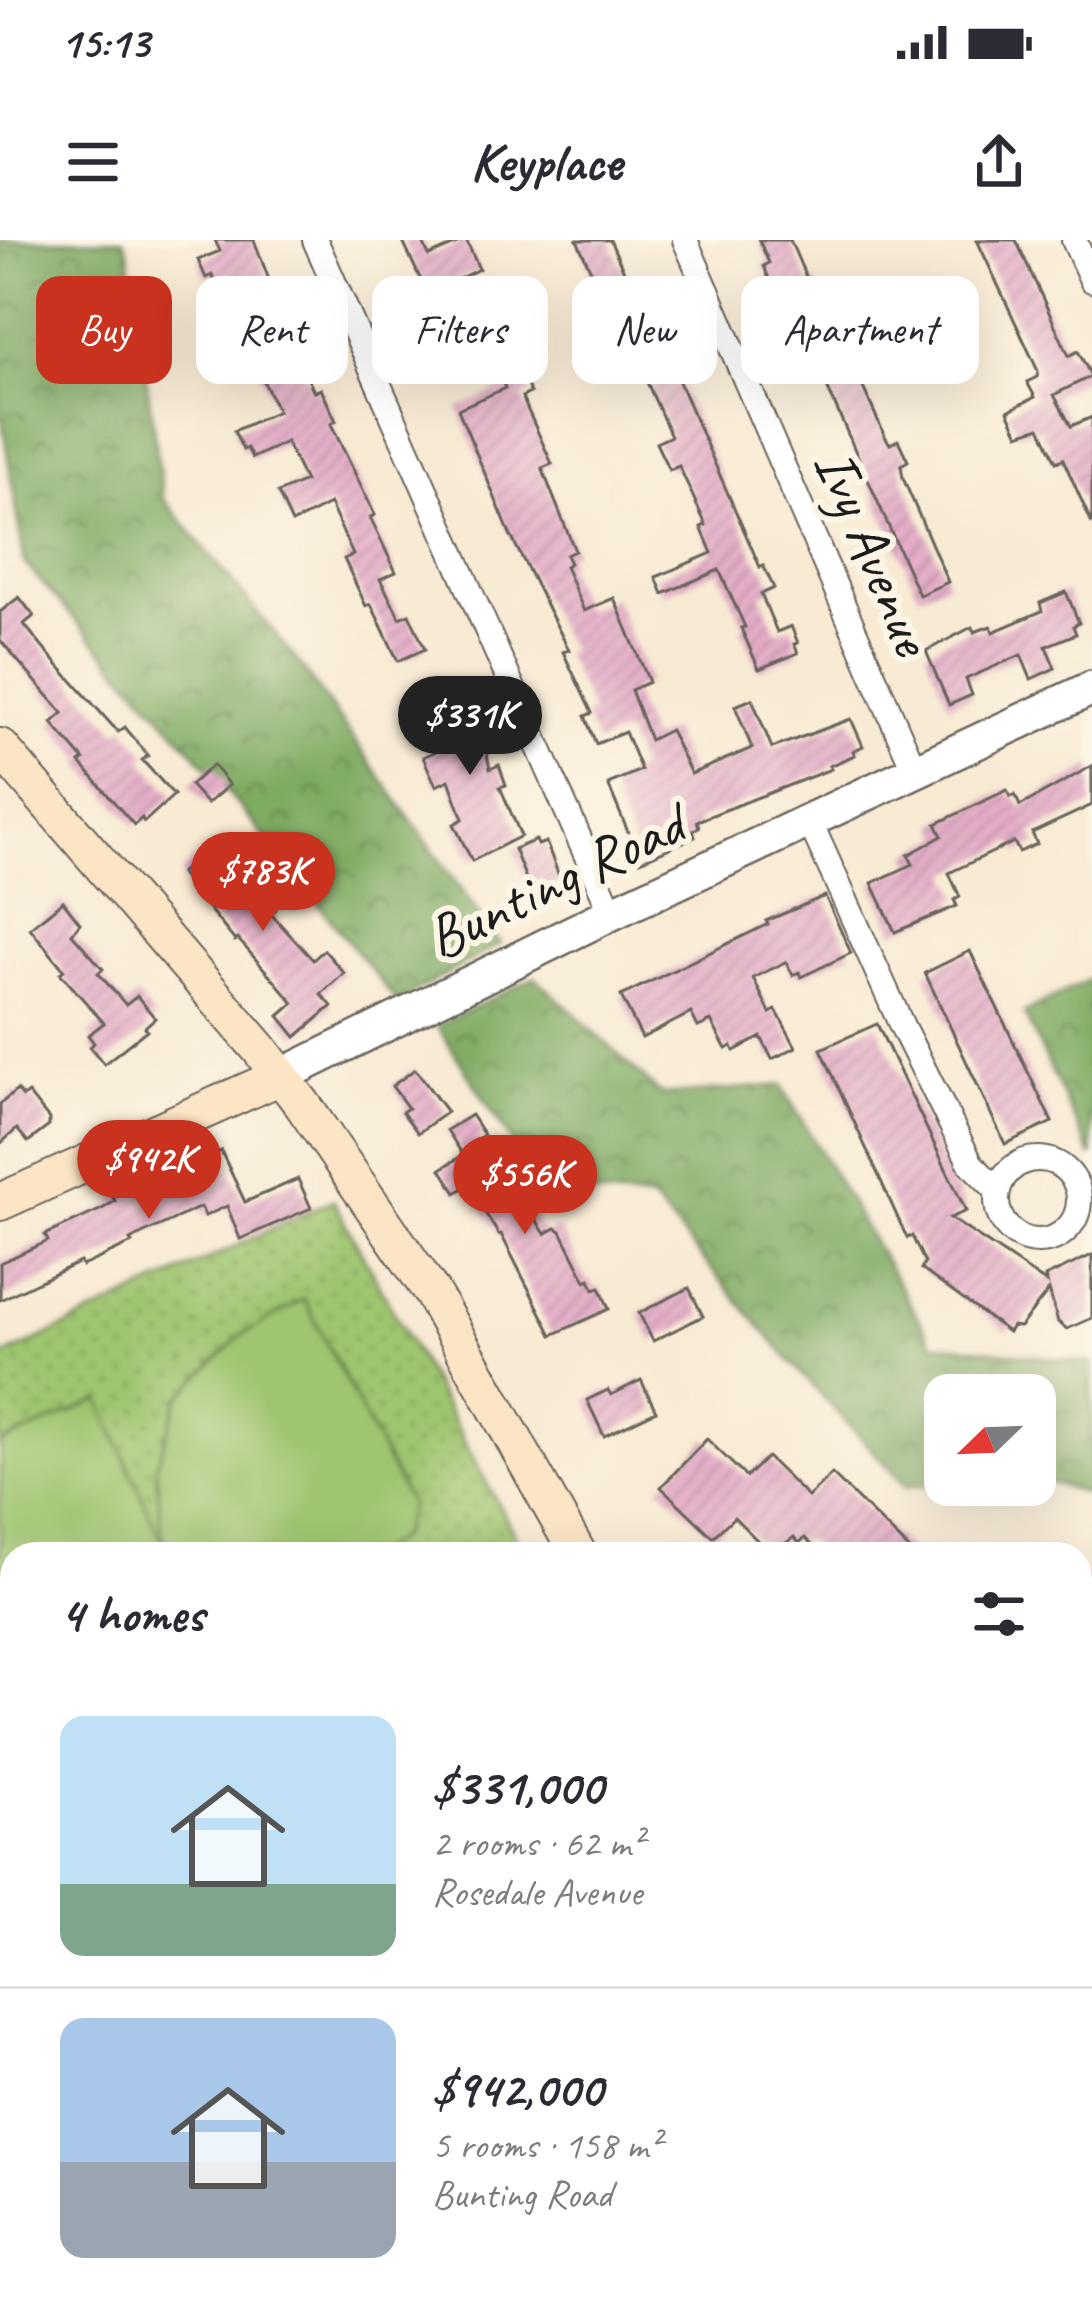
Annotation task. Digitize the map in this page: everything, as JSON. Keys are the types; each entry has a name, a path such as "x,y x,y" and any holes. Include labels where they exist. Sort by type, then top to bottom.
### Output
{"main road":[{"path":"0,747 281,1076 432,1293 571,1542"},
{"name":"Bunting Road","path":"0,1202 281,1076"}],"street":[{"path":"315,240 612,913"},
{"name":"Ivy Avenue","path":"685,240 915,771"},
{"path":"1074,240 1092,280"},
{"name":"Bunting Road","path":"281,1076 612,913 1092,688"},
{"path":"809,820 971,1164 998,1192"}],"green space":[{"path":"0,240 123,240 132,276 36,276 36,384 147,384 163,498 299,663 500,944 397,1002 210,770 25,564 0,408"},
{"path":"535,977 662,1095 781,1085 933,1343 1092,1363 1092,1496 1056,1484 1056,1374 924,1374 924,1486 905,1486 652,1200 543,1190 437,1026"},
{"path":"1092,978 1092,1157 1024,1013"},
{"path":"333,1200 518,1542 0,1542 0,1358"},
{"path":"304,1299 410,1505 400,1537 392,1542 166,1542 156,1466 179,1398 240,1336"},
{"path":"100,1400 162,1542 0,1542 0,1444"}],"building":[{"path":"215,240 254,240 268,276 205,276 198,260 220,251"},
{"path":"402,240 422,240 429,256 466,240 479,269 464,276 419,276"},
{"path":"577,240 610,240 626,276 593,276"},
{"path":"759,240 790,240 806,276 768,276 764,266 769,263"},
{"path":"977,240 1016,240 1069,356 1078,351 1091,376 1054,395 1071,426 1092,417 1092,524 1063,459 1056,462 1040,427 1019,434 1008,411 1035,397 1027,382 1038,371"},
{"path":"265,384 310,384 314,392 321,389 336,421 331,424 375,515 370,517 396,572 380,579 400,618 409,614 425,649 398,661 344,559 353,555 330,504 292,523 278,493 305,481 286,442 252,458 247,448 243,450 234,431 278,411"},
{"path":"503,384 527,384 530,393 522,397 552,464 542,468 575,551 566,555 570,563 565,566 584,611 614,598 649,682 631,690 650,740 670,730 691,774 752,748 735,706 752,699 772,748 851,719 863,746 853,751 855,755 829,766 831,769 697,821 695,837 640,861 608,784 641,770 625,732 596,744 585,716 592,713 563,652 569,650 510,534 458,409 505,388"},
{"path":"648,384 680,384 760,567 763,565 774,588 761,594 777,632 791,626 798,653 759,669 719,570 663,594 656,577 712,553 701,527 706,525 679,466 669,470 656,443 671,436"},
{"path":"826,384 862,384 885,436 890,444 898,440 908,461 901,465 903,478 948,582 919,595"},
{"path":"1066,592 1079,623 1073,626 1076,634 1046,646 1055,668 1031,679 1021,655 966,679 972,695 949,705 926,651 972,627 974,632 991,626 993,632 1042,611 1040,603"},
{"path":"19,597 34,616 24,624 118,732 125,727 148,756 142,760 174,795 144,822 142,818 134,825 80,763 84,760 52,723 63,713 0,640 0,612"},
{"path":"463,695 480,722 490,769 499,765 506,785 500,787 521,836 472,861 454,824 463,819 449,780 436,786 423,757 438,750 421,715"},
{"path":"213,765 229,785 207,804 190,785"},
{"path":"1092,766 1092,805 1032,833 1037,844 1019,852 1014,842 949,873 960,897 954,900 957,906 895,932 872,883 913,864 908,855 942,836 936,824 1007,790 1020,806"},
{"path":"223,839 276,909 271,914 313,960 324,950 344,973 321,994 332,1006 296,1037 279,1016 294,1003 180,873"},
{"path":"536,840 538,845 546,842 562,884 533,896 514,849"},
{"path":"825,896 851,953 801,977 799,972 793,975 786,962 753,978 770,1013 776,1010 796,1047 772,1059 761,1037 734,1051 732,1046 726,1049 711,1021 698,1027 691,1013 642,1038 621,996"},
{"path":"63,901 80,923 72,934 103,969 98,973 126,1005 137,996 155,1018 104,1064 90,1047 94,1043 88,1035 104,1023 60,973 64,970 30,928"},
{"path":"970,951 1052,1122 1005,1144 925,973"},
{"path":"877,1024 966,1211 950,1218 1047,1283 1045,1277 1092,1255 1092,1318 1067,1329 1058,1322 1049,1290 1020,1327 1012,1326 1008,1332 921,1269 925,1263 912,1236 907,1238 821,1049"},
{"path":"415,1069 447,1112 418,1133 402,1112 408,1108 392,1086"},
{"path":"17,1090 23,1097 28,1093 49,1119 49,1126 28,1142 17,1129 0,1144 0,1104"},
{"path":"471,1115 484,1135 476,1140 509,1190 520,1194 545,1234 556,1228 561,1231 586,1281 590,1279 594,1289 600,1287 609,1309 552,1335 501,1234 468,1185 456,1193 441,1169 463,1155 447,1130"},
{"path":"221,1151 245,1202 298,1179 311,1208 240,1239 227,1206 205,1216 201,1207 130,1240 132,1243 0,1300 0,1263 48,1241 45,1235 102,1209 113,1198 164,1175 172,1192 213,1174 206,1158"},
{"path":"689,1288 703,1316 653,1341 639,1313"},
{"path":"641,1380 656,1411 604,1436 587,1400 608,1390 611,1395"},
{"path":"707,1439 746,1477 767,1457 808,1497 832,1474 902,1542 809,1542 805,1538 798,1542 794,1537 787,1542 759,1542 734,1517 713,1537 661,1487"}]}
